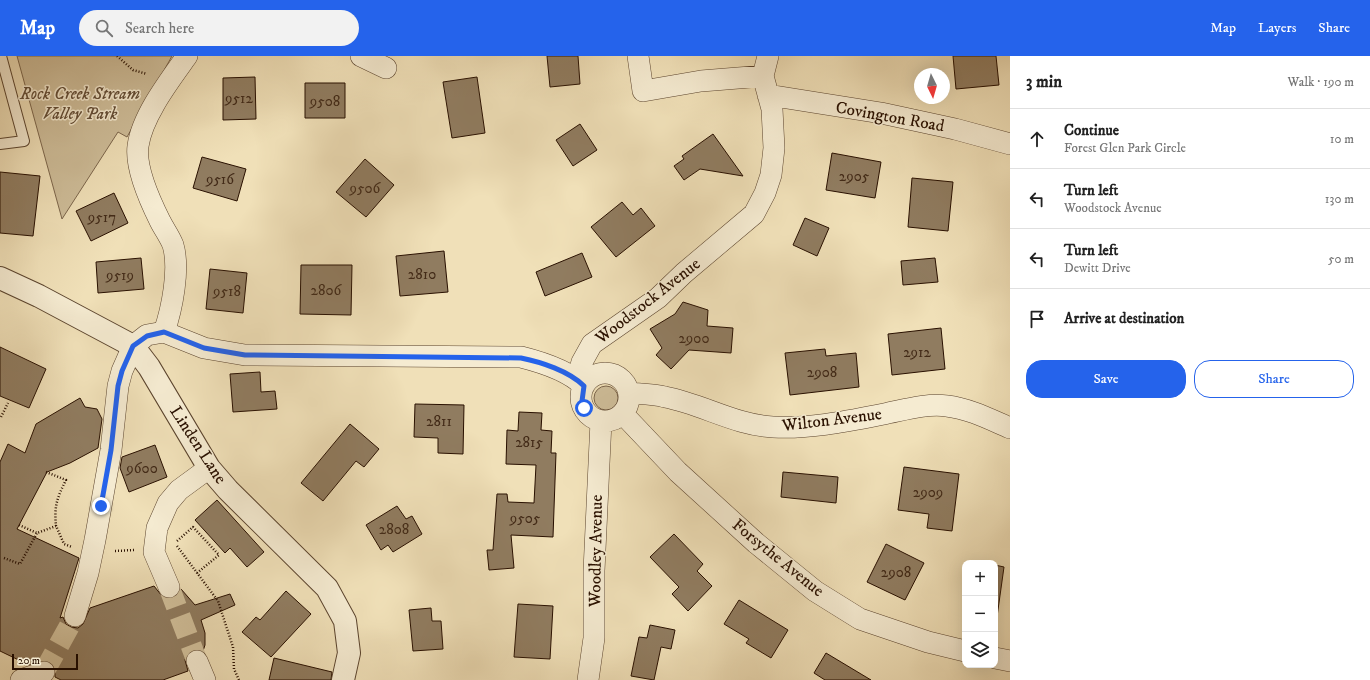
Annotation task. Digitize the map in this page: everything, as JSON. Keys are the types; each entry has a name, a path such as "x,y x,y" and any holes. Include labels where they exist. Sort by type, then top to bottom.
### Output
{"street":[{"path":"164,332 170,314 176,261 173,245 146,190 138,161 138,147 141,132 187,56"},
{"path":"361,56 386,68"},
{"path":"638,56 643,91 701,81 763,76"},
{"name":"Woodstock Avenue","path":"580,383 582,362 592,344 658,298 684,273 754,214 765,194 771,175 773,124 772,109 763,76 768,56"},
{"name":"Covington Road","path":"768,95 881,113 955,129 1010,144"},
{"name":"Linden Lane","path":"0,278 40,296 133,346 149,367 209,468 233,495 327,588 345,621 349,654 343,680"},
{"path":"75,616 88,573 111,450 118,386 122,371 133,346 147,336 164,332 204,348 245,355 521,358 534,361 580,383"},
{"path":"603,373 619,377 624,382 629,393 629,404 623,414 616,419 601,421 588,414 584,408 580,383 603,373"},
{"name":"Wilton Avenue","path":"629,393 666,397 758,426 773,427 816,425 860,419 925,406 946,406 970,411 1010,428"},
{"name":"Forsythe Avenue","path":"623,414 678,472 774,559 815,591 860,619 928,642 962,650"},
{"name":"Woodley Avenue","path":"588,680 594,638 594,571 601,421"},
{"path":"169,587 154,552 157,528 168,503 179,490 209,468"},
{"path":"998,659 1010,662"},
{"path":"197,661 205,680"},
{"path":"21,680 44,672"}],"lane":[{"path":"0,144 24,141 1,56"}],"path":[{"path":"117,56 133,70 171,81"},
{"path":"1,417 8,403"},
{"path":"46,472 66,480 57,498 54,510 56,526 64,544 77,548"},
{"path":"19,525 37,533"},
{"path":"4,558 20,564 37,533 56,526"},
{"path":"175,543 193,527 219,555 197,573"},
{"path":"171,538 218,601 233,647 234,669 240,680"},
{"path":"114,552 135,550"}],"green space":[{"name":"Rock Creek Stream Valley Park","path":"17,56 172,56 127,137 118,132 62,219"},
{"path":"606,386 615,389 618,398 615,407 606,410 597,407 594,398 597,389"}],"building":[{"path":"547,56 578,56 580,84 550,87"},
{"path":"953,56 996,56 999,85 956,89"},
{"path":"255,77 256,119 223,120 223,78"},
{"path":"477,77 485,133 452,138 443,82"},
{"path":"305,83 345,83 345,118 305,118"},
{"path":"580,124 597,150 573,166 556,140"},
{"path":"713,134 743,176 700,169 684,180 674,166 684,159 682,156"},
{"path":"832,153 881,162 875,198 826,190"},
{"path":"202,157 246,169 237,201 193,188"},
{"path":"365,159 394,185 366,217 336,192"},
{"path":"0,172 40,176 33,236 0,233"},
{"path":"912,178 953,182 948,231 908,227"},
{"path":"114,193 128,223 91,241 76,211"},
{"path":"622,202 633,215 641,208 655,226 616,257 591,227"},
{"path":"805,218 829,228 817,256 793,245"},
{"path":"444,251 448,292 400,296 396,256"},
{"path":"582,253 592,277 545,296 536,272"},
{"path":"141,258 144,289 98,293 96,262"},
{"path":"935,258 938,282 903,285 901,261"},
{"path":"301,265 352,265 351,315 300,314"},
{"path":"210,269 247,273 243,313 206,309"},
{"path":"683,302 708,310 707,326 733,328 731,353 689,350 671,369 656,355 662,348 650,329 675,314"},
{"path":"941,328 945,369 892,375 888,334"},
{"path":"0,347 46,369 29,408 0,396"},
{"path":"825,349 826,356 856,353 859,387 790,395 785,353"},
{"path":"260,372 261,392 275,391 277,409 233,412 230,374"},
{"path":"80,398 85,407 97,409 102,419 98,448 70,463 47,472 17,529 79,558 60,618 63,617 66,624 71,627 78,628 83,624 90,608 154,586 162,596 168,599 174,598 181,589 195,605 230,594 235,605 201,620 205,633 205,645 203,651 193,650 187,654 185,660 188,671 163,680 61,680 55,677 55,668 52,663 47,660 29,665 0,651 0,462 8,444 25,453 36,424"},
{"path":"415,404 464,405 463,454 438,453 438,438 414,437"},
{"path":"519,412 542,413 541,430 552,431 551,453 556,453 553,537 511,535 514,568 489,570 487,550 493,550 497,494 507,494 508,502 534,503 536,465 506,464 507,430 518,431"},
{"path":"350,424 379,449 364,467 356,461 323,501 301,483"},
{"path":"155,445 167,477 129,492 120,468 122,457"},
{"path":"904,467 959,474 952,531 927,528 929,514 898,510"},
{"path":"783,472 838,477 836,503 781,497"},
{"path":"217,500 264,552 247,567 230,548 225,553 195,520"},
{"path":"397,506 406,519 412,516 422,534 393,552 388,545 381,550 366,525"},
{"path":"674,534 703,564 697,571 712,586 688,611 672,594 679,587 650,557"},
{"path":"886,544 924,563 905,600 867,582"},
{"path":"998,566 1004,567 998,610"},
{"path":"286,591 311,614 271,657 242,632 256,617 260,620"},
{"path":"739,600 788,630 771,658 746,643 749,639 724,624"},
{"path":"518,604 553,606 550,659 514,657"},
{"path":"431,608 432,621 441,621 443,649 413,651 409,610"},
{"path":"650,625 675,630 671,649 661,647 654,680 631,676 639,637 647,638"},
{"path":"826,653 871,680 825,680 814,673"},
{"path":"274,658 332,672 331,680 269,680"}],"tunnel":[{"path":"169,587 197,661"},
{"path":"44,672 75,616"}],"route":[{"path":"101,506 111,450 118,386 122,371 133,346 147,336 164,332 204,348 245,355 521,358 534,361 577,379 584,386 582,401 584,408"}]}
